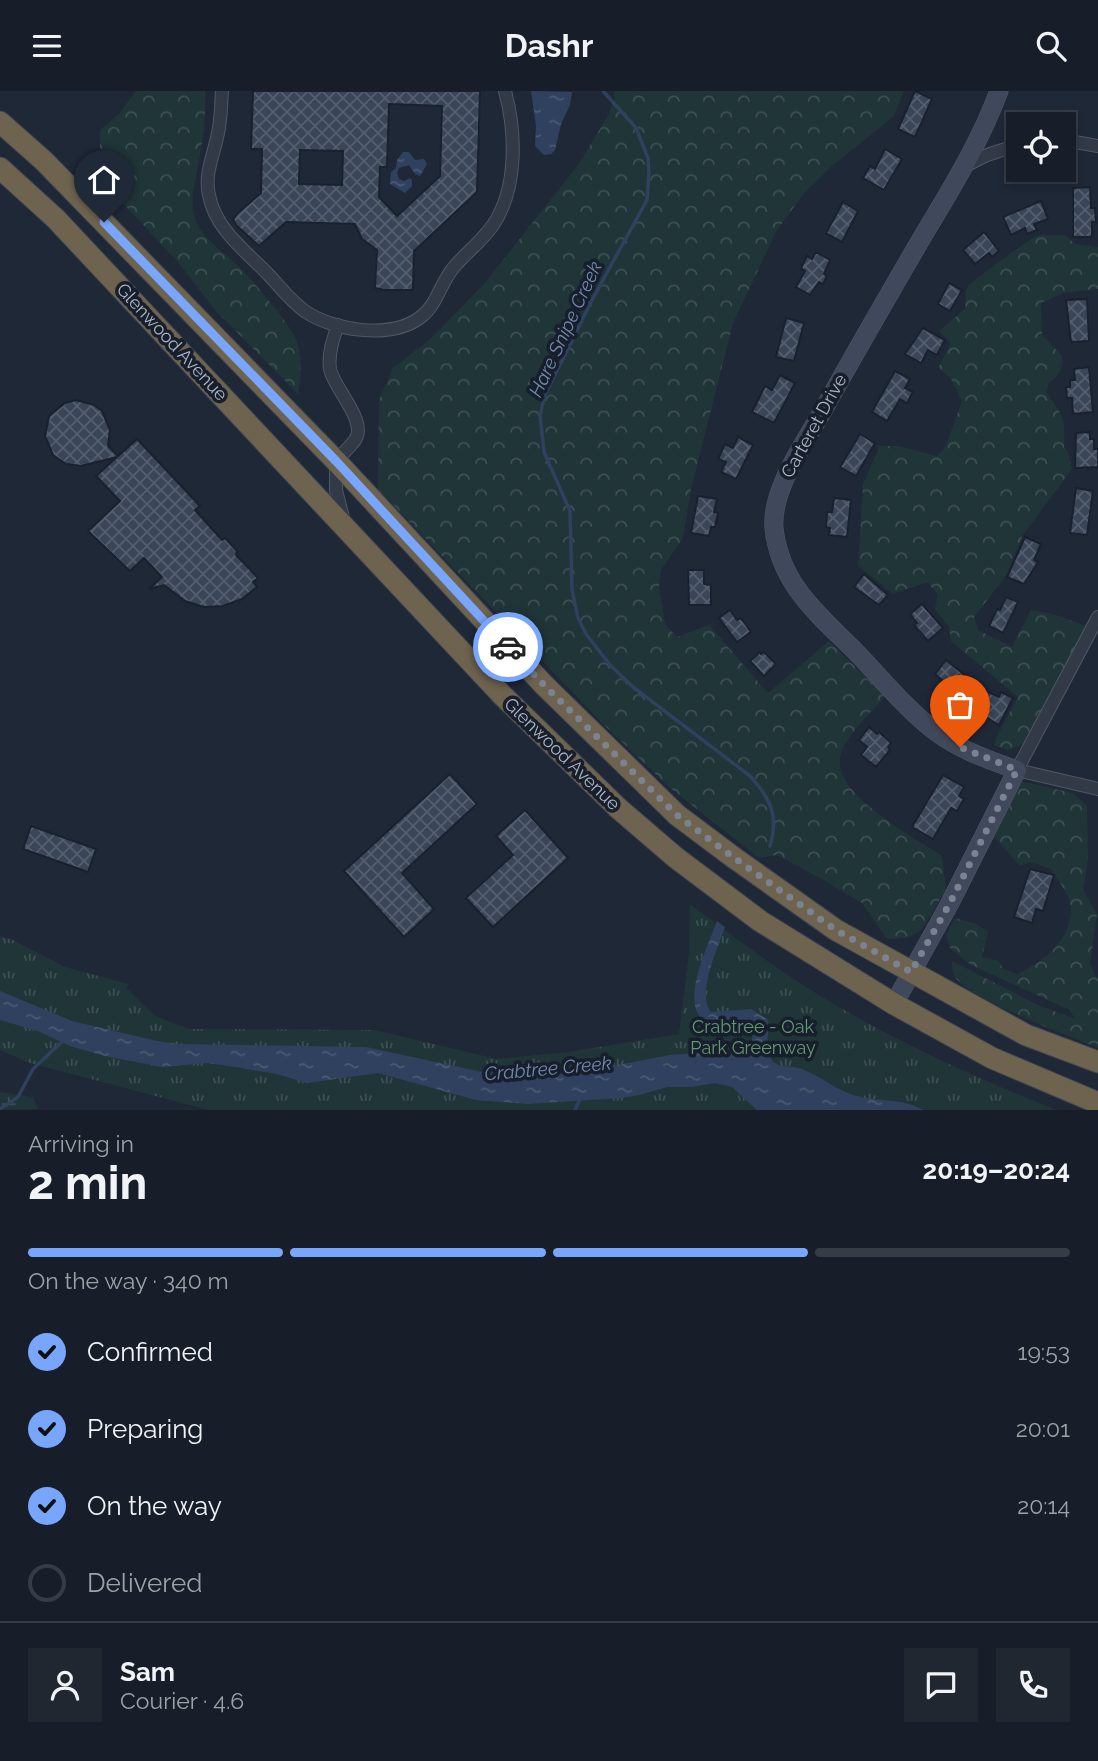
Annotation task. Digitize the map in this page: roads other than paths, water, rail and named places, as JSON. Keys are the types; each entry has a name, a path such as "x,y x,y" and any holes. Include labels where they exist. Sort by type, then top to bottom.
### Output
{"highway":[{"name":"Glenwood Avenue","path":"0,122 44,161 336,461 544,685 677,815 836,930 1026,1035 1098,1062"},
{"path":"7,174 44,161"},
{"name":"Glenwood Avenue","path":"7,174 56,219 502,695 618,808 675,857 760,921 894,1004 992,1058 1098,1103"}],"street":[{"path":"222,91 218,134 208,173 209,196 214,211 230,236 291,301 309,314 338,325 384,329 401,327 423,316 447,275 495,222 508,191 513,148 505,91"},
{"name":"Carteret Drive","path":"999,91 965,166 855,352 782,484 774,525 778,553 790,582 823,620 899,697 934,730 951,741 982,757 1017,770"},
{"path":"1076,142 1098,146"},
{"path":"965,166 1006,149"},
{"path":"338,325 331,345 330,369 356,417 358,427 356,439 336,461 336,490 346,527"},
{"path":"894,1004 950,903 1098,617"},
{"path":"1017,770 1098,789"}],"water":[{"path":"531,91 572,92 555,150 551,154 544,155 535,146 536,126"},
{"path":"403,152 409,152 415,160 424,159 427,164 420,176 415,174 409,165 399,168 399,179 412,180 412,186 405,193 390,184 391,172 396,168 397,160"},
{"path":"717,921 725,927 707,982 707,1004 711,1012 751,1009 768,1020 768,1053 779,1065 799,1068 853,1095 906,1103 923,1110 757,1110 732,1087 715,1083 667,1087 620,1098 528,1104 476,1100 378,1073 307,1083 277,1074 207,1063 162,1067 70,1046 38,1031 0,1020 0,991 72,1021 157,1041 179,1044 366,1047 482,1072 542,1076 593,1070 670,1055 748,1050 752,1042 752,1031 738,1025 714,1025 702,1019 696,1008 694,994 697,978"}],"waterway":[{"name":"Hare Snipe Creek","path":"603,91 636,128 648,158 649,173 647,200 592,300 545,395 540,415 544,452 570,511 572,590 578,618 586,634 610,665 633,687 757,784 768,800 773,817 770,846"},
{"path":"0,1109 18,1097 33,1069 64,1040"},
{"path":"575,1110 580,1099"}],"park label":[{"name":"Crabtree - Oak Park Greenway","path":"753,1038"}],"water label":[{"name":"Crabtree Creek","path":"548,1068"}]}
